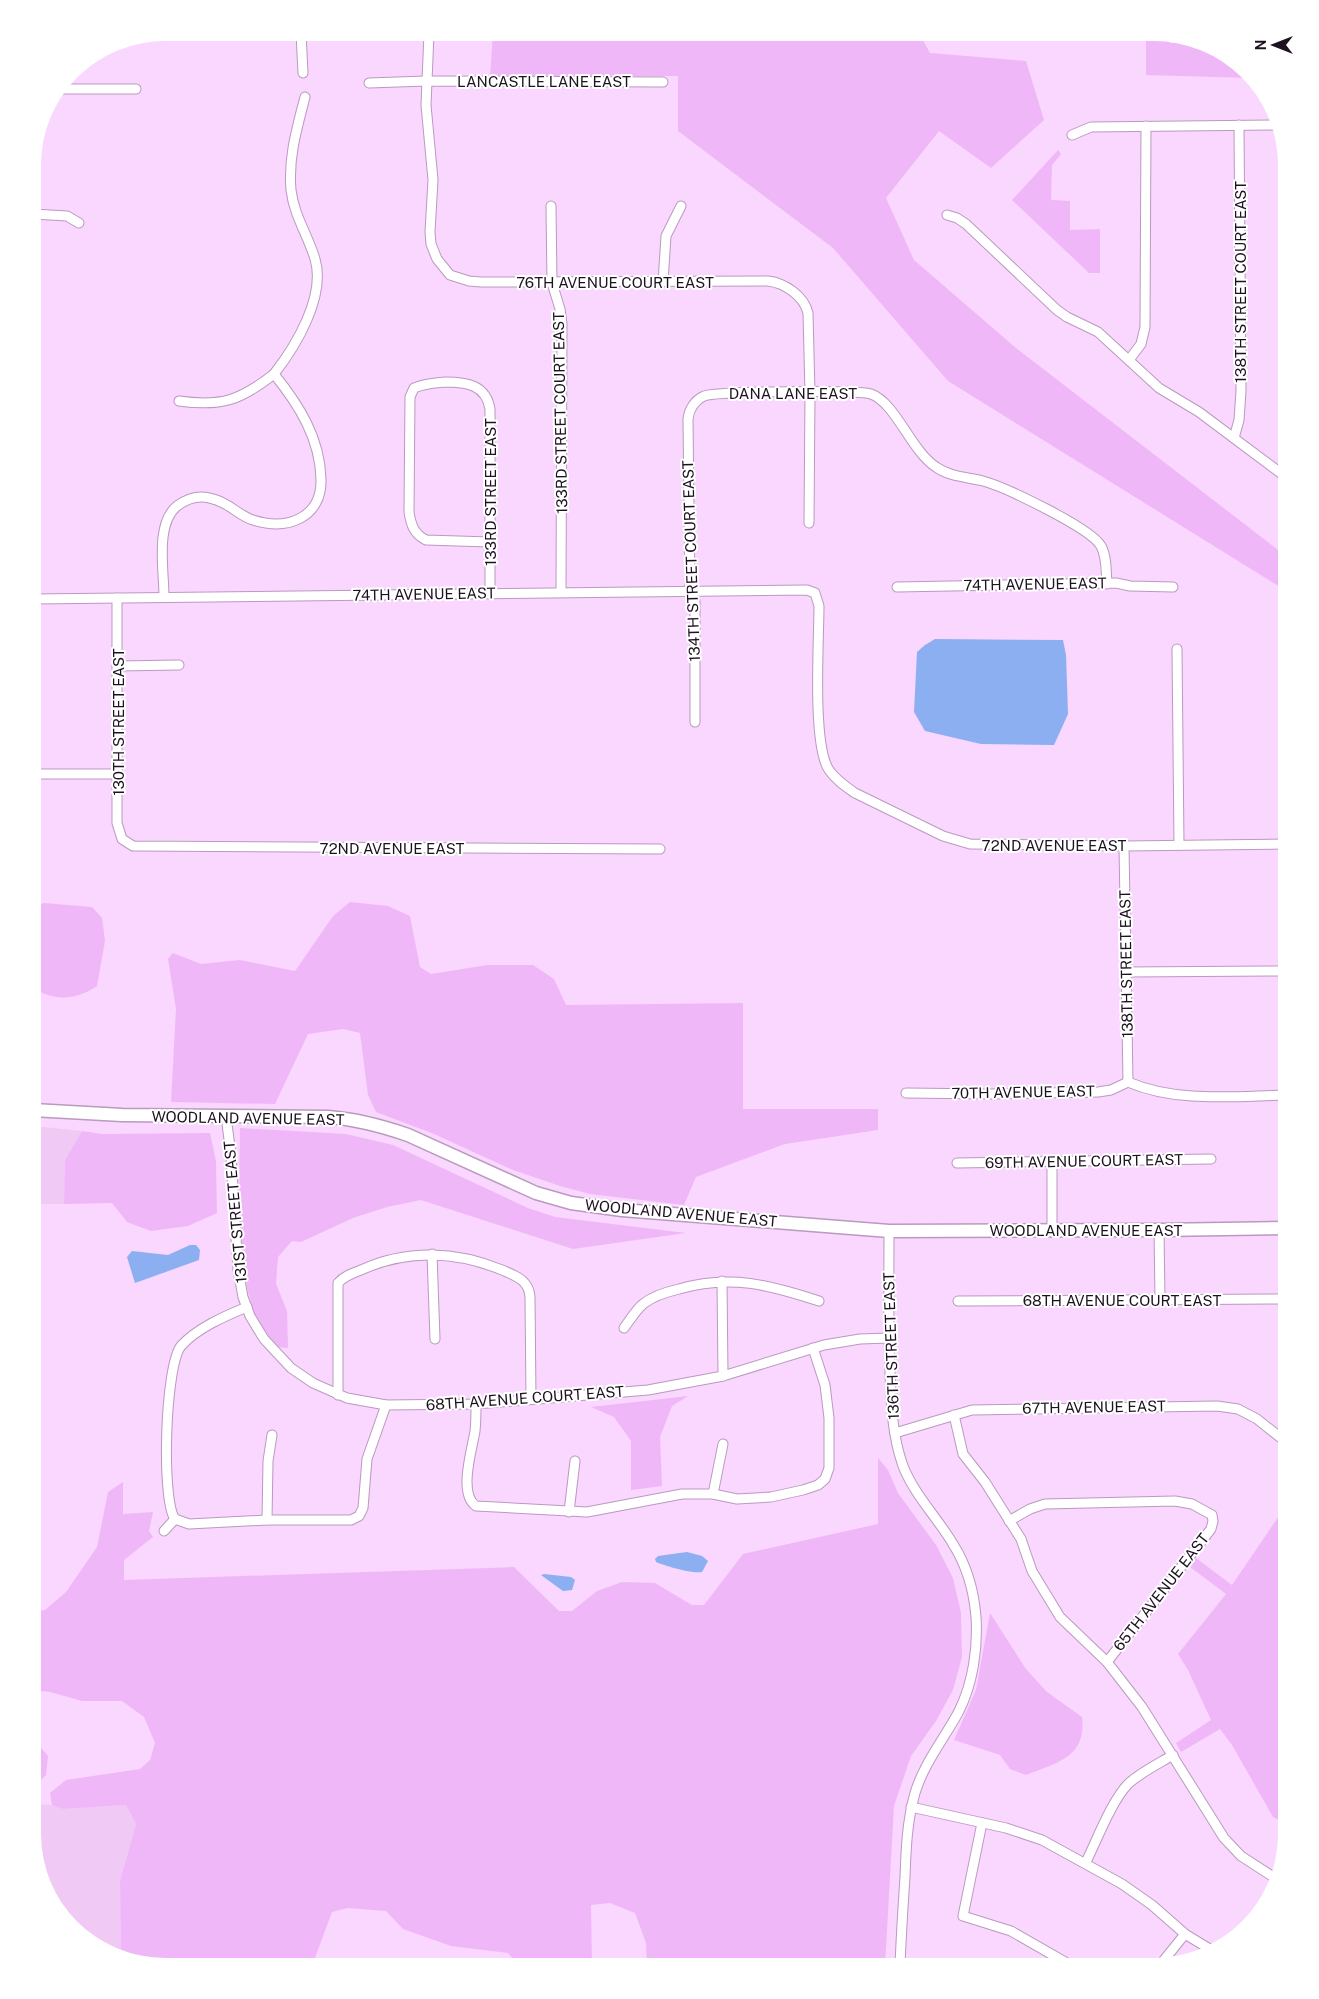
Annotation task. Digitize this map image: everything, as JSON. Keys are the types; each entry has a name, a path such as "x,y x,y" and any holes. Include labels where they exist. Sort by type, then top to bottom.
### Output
{"street":[{"path":"301,42 303,73"},
{"path":"426,81 428,42"},
{"name":"LANCASTLE LANE EAST","path":"369,83 426,81 663,82"},
{"name":"76TH AVENUE COURT EAST","path":"426,81 426,119 433,180 431,244 437,259 450,275 468,281 552,283 768,281 780,283 807,306 810,393"},
{"path":"67,89 136,89"},
{"path":"179,401 194,403 221,402 239,398 274,374 290,353 304,329 316,284 317,267 296,213 290,178 290,164 305,97"},
{"name":"138TH STREET COURT EAST","path":"1234,438 1239,420 1241,391 1239,125"},
{"path":"1072,135 1091,127 1271,125"},
{"path":"1129,360 1141,344 1145,328 1146,126"},
{"name":"133RD STREET COURT EAST","path":"551,206 552,283 560,309 562,324 561,592"},
{"path":"663,282 666,236 670,224 681,206"},
{"path":"42,215 67,216 79,223"},
{"path":"947,215 957,218 966,224 1057,310 1098,332 1159,388 1179,399 1278,471"},
{"path":"164,596 164,526 172,511 182,503 200,497 213,498 254,521 279,524 299,520 312,511 319,498 321,482 317,449 298,405 274,374"},
{"name":"133RD STREET EAST","path":"490,542 426,540 419,536 411,524 409,512 411,392 414,388 429,383 461,382 476,386 484,392 488,401 490,409 490,542 490,594"},
{"name":"DANA LANE EAST","path":"696,402 705,396 722,392 869,394 876,397 899,422 918,450 936,468 948,474 982,481 1014,492 1097,540 1105,557 1107,584"},
{"path":"809,523 810,393"},
{"name":"134TH STREET COURT EAST","path":"695,722 695,601 690,592 688,420 691,408 696,402"},
{"name":"74TH AVENUE EAST","path":"897,587 1116,583 1130,586 1172,587"},
{"name":"74TH AVENUE EAST","path":"42,599 807,590 815,593 819,606 820,739 826,764 836,779"},
{"name":"130TH STREET EAST","path":"117,598 117,823 122,839 126,842"},
{"path":"1177,649 1179,845"},
{"path":"118,666 179,665"},
{"path":"42,774 118,774"},
{"name":"72ND AVENUE EAST","path":"836,779 855,792 916,824 943,836 970,844 1124,846 1278,844"},
{"name":"72ND AVENUE EAST","path":"126,842 138,847 161,848 660,850"},
{"name":"138TH STREET EAST","path":"1124,846 1128,1082"},
{"path":"1126,972 1278,971"},
{"path":"1128,1082 1141,1088 1180,1096 1278,1095"},
{"name":"70TH AVENUE EAST","path":"906,1092 990,1094 1098,1092 1112,1090 1128,1082"},
{"name":"WOODLAND AVENUE EAST","path":"41,1111 74,1114 328,1116 387,1128 426,1142 519,1186 571,1203 622,1210 889,1231 1278,1228"},
{"name":"131ST STREET EAST","path":"226,1116 232,1163 235,1250 240,1285 247,1307"},
{"name":"69TH AVENUE COURT EAST","path":"957,1162 1211,1159"},
{"path":"1052,1162 1052,1230"},
{"path":"1159,1230 1160,1299"},
{"name":"136TH STREET EAST","path":"889,1231 888,1338 891,1407 896,1445 912,1487 954,1545 963,1562 974,1599 976,1617 975,1656 965,1696 960,1710 921,1777 911,1807 906,1843 900,1958"},
{"path":"432,1254 436,1340"},
{"path":"338,1395 337,1290 340,1280 385,1261 408,1255 432,1254 472,1259 486,1263 524,1281 530,1289 531,1399"},
{"path":"722,1281 723,1376"},
{"path":"624,1328 644,1304 657,1296 692,1285 722,1281 768,1286 819,1301"},
{"name":"68TH AVENUE COURT EAST","path":"958,1301 1278,1299"},
{"path":"247,1307 209,1325 182,1346 173,1367 168,1411 168,1498 171,1514 175,1519 189,1524 267,1520 351,1520 361,1513 364,1508 367,1459 386,1405"},
{"name":"68TH AVENUE COURT EAST","path":"247,1307 264,1339 291,1368 313,1383 338,1395 361,1402 386,1405 476,1404 648,1390 723,1376 813,1348 848,1340 888,1338"},
{"path":"476,1404 475,1430 467,1476 467,1487 472,1503 484,1508 568,1512 596,1511 667,1496 713,1494 737,1499 771,1497 803,1490 818,1484 825,1479 829,1468 828,1404 825,1386 813,1348"},
{"name":"67TH AVENUE EAST","path":"895,1434 954,1414 972,1410 1217,1406 1238,1409 1257,1419 1278,1436"},
{"path":"954,1414 963,1454 985,1482 1020,1539 1032,1571 1060,1617 1107,1662 1142,1707 1224,1838 1242,1856 1270,1875"},
{"path":"267,1520 268,1461 272,1434"},
{"path":"713,1494 723,1444"},
{"path":"568,1512 575,1461"},
{"name":"65TH AVENUE EAST","path":"1009,1521 1030,1509 1045,1504 1176,1502 1192,1504 1212,1514 1211,1529 1107,1662"},
{"path":"164,1530 175,1519"},
{"path":"1086,1862 1118,1798 1127,1785 1140,1774 1173,1755"},
{"path":"911,1807 1022,1832 1042,1840 1086,1862 1138,1894 1185,1934 1205,1946"},
{"path":"982,1823 963,1916 1011,1931 1058,1958"},
{"path":"1166,1957 1185,1934"}],"shaded area":[{"path":"492,42 924,42 930,53 1026,61 1044,120 991,168 939,131 886,198 914,260 1016,348 1278,550 1278,586 948,381 833,248 678,131 678,76 490,76"},
{"path":"1146,42 1162,42 1194,48 1209,54 1223,62 1243,78 1146,75"},
{"path":"1058,150 1061,154 1052,165 1051,200 1070,201 1070,230 1100,229 1100,273 1089,273 1012,200"},
{"path":"350,902 388,906 410,916 420,967 431,974 487,965 533,965 554,979 566,1005 743,1003 743,1109 878,1109 878,1130 785,1144 696,1177 684,1205 590,1194 560,1186 513,1170 434,1134 376,1112 368,1095 360,1033 343,1029 308,1034 275,1104 171,1102 176,1009 168,959 173,953 201,964 240,960 295,971 333,916"},
{"path":"42,904 92,907 102,918 105,941 97,986 89,991 65,997 56,997 42,993"},
{"path":"41,1127 82,1131 65,1160 64,1204 41,1204"},
{"path":"240,1128 346,1134 393,1145 528,1208 555,1217 686,1233 573,1249 421,1200 387,1207 353,1218 301,1242 292,1241 278,1257 276,1284 287,1311 288,1348 276,1347 255,1316 247,1288 239,1221"},
{"path":"82,1131 102,1134 210,1133 216,1161 217,1213 188,1226 151,1231 127,1222 112,1203 64,1204 65,1160"},
{"path":"688,1396 672,1406 660,1437 662,1486 631,1490 631,1441 614,1417 591,1407"},
{"path":"878,1458 888,1470 898,1493 936,1545 953,1578 961,1613 962,1657 953,1690 936,1721 911,1756 894,1806 885,1958 647,1957 646,1943 635,1913 610,1903 591,1905 592,1957 512,1957 508,1953 451,1946 403,1929 386,1911 348,1908 332,1912 315,1957 157,1957 141,1955 121,1949 120,1881 136,1824 126,1805 63,1809 52,1805 50,1793 66,1780 140,1769 150,1760 155,1743 144,1717 122,1701 82,1701 41,1691 41,1610 45,1610 66,1592 97,1547 108,1492 123,1482 123,1514 153,1512 149,1531 153,1537 124,1560 124,1580 514,1567 559,1611 572,1611 597,1591 622,1582 655,1583 692,1605 704,1605 743,1554 878,1524"},
{"path":"1278,1517 1278,1820 1273,1817 1232,1745 1220,1729 1181,1752 1176,1743 1211,1720 1188,1670 1178,1654 1226,1594 1190,1567 1196,1558 1232,1585"},
{"path":"990,1613 1026,1669 1047,1692 1082,1717 1080,1741 1075,1750 1059,1762 1026,1775 1010,1769 1000,1755 954,1740 976,1690"},
{"path":"41,1748 48,1756 46,1775 41,1780"},
{"path":"41,1804 52,1805 63,1809 126,1805 136,1824 120,1881 121,1949 96,1937 77,1922 58,1896 45,1866 42,1850"}],"water":[{"path":"935,639 1063,640 1066,655 1068,714 1054,745 981,744 925,731 914,712 917,652"},
{"path":"190,1245 196,1245 200,1250 199,1260 135,1283 127,1257 132,1251 168,1255"},
{"path":"687,1552 702,1556 708,1561 702,1572 692,1572 672,1567 656,1562 655,1559 658,1556"},
{"path":"541,1575 571,1577 575,1580 572,1590 563,1591"}]}
